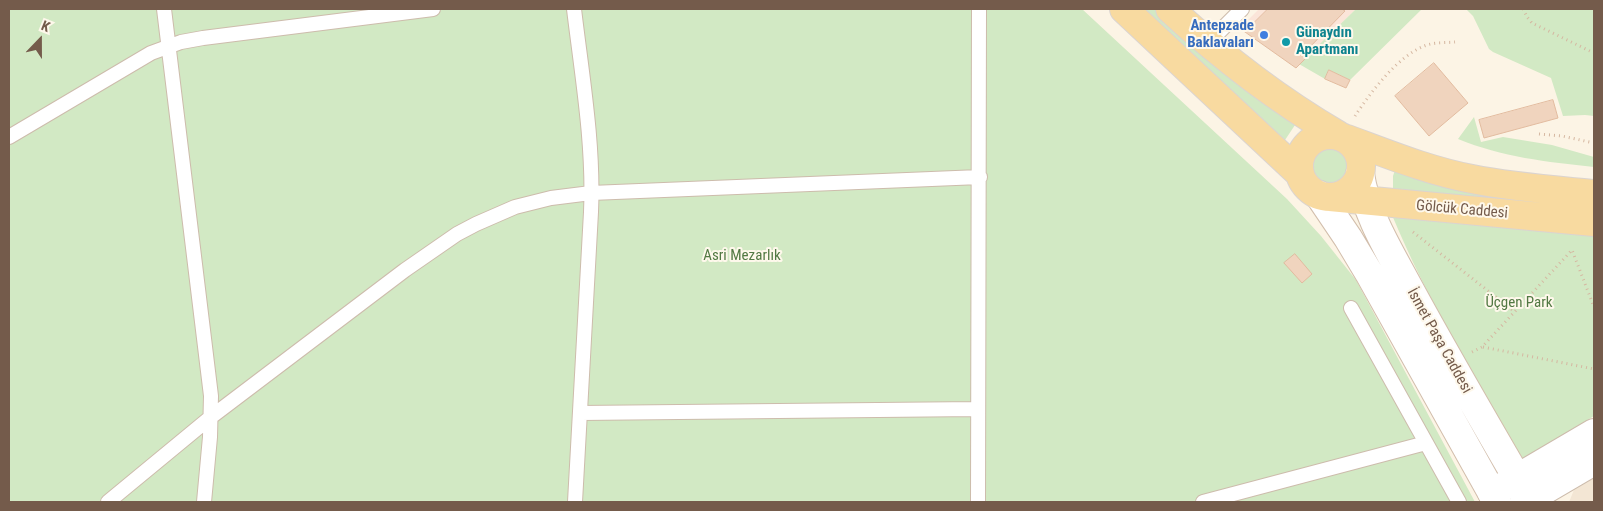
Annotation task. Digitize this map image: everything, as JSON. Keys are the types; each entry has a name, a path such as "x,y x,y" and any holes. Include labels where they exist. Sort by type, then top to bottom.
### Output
{"main road":[{"path":"1124,9 1298,172"},
{"path":"1170,9 1209,42 1300,112 1342,137 1354,146 1361,164 1360,174 1356,183 1349,190 1341,195 1325,196 1310,190 1302,182 1298,172 1298,161 1302,150 1318,136 1328,134 1342,137"},
{"name":"Gölcük Caddesi","path":"1342,137 1413,164 1471,179 1594,194"},
{"name":"İsmet Paşa Caddesi","path":"1360,174 1365,200 1426,319 1526,495"},
{"name":"Gölcük Caddesi","path":"1325,196 1594,222"},
{"name":"İsmet Paşa Caddesi","path":"1325,196 1495,498"},
{"path":"1526,495 1594,433"},
{"path":"1495,498 1526,495 1594,461"}],"lane":[{"path":"164,9 208,366 211,417 204,502"},
{"path":"9,138 135,62 168,46 203,38 433,9"},
{"path":"574,9 590,143 592,193 575,502"},
{"path":"978,502 979,9"},
{"path":"1209,42 1242,9"},
{"path":"108,502 211,417 405,270 457,234 483,220 516,207 551,198 592,193 980,177"},
{"path":"1351,308 1460,502"},
{"path":"580,413 978,409"},
{"path":"1203,502 1426,443"}],"path":[{"path":"1523,9 1526,17 1532,22 1594,53"},
{"path":"1342,137 1376,88 1401,62 1424,46 1455,42"},
{"path":"1539,134 1562,136 1594,143"},
{"path":"1411,230 1515,312"},
{"path":"1594,307 1572,250 1482,347 1594,369"}],"shaded area":[{"name":"Günaydın Apartmanı","path":"1259,9 1356,9 1296,68 1240,28"},
{"path":"1594,478 1594,502 1569,502 1574,490"}],"green space":[{"name":"Asri Mezarlık","path":"9,9 1082,9 1287,199 1321,236 1356,280 1475,502 9,502"},
{"path":"1137,9 1157,9 1186,35 1297,122 1283,143"},
{"path":"1356,9 1422,9 1350,80 1329,70 1325,79 1299,64"},
{"path":"1466,9 1594,9 1594,116 1563,116 1551,78 1489,49 1473,16"},
{"path":"1474,117 1481,142 1503,137 1552,145 1594,157 1594,167 1542,161 1508,154 1458,139"},
{"path":"1330,146 1343,152 1349,165 1343,178 1330,184 1317,178 1311,165 1317,152"},
{"path":"1395,170 1594,203 1594,213 1393,191"},
{"name":"Üçgen Park","path":"1392,215 1594,234 1594,416 1522,459 1436,308"}],"building":[{"name":"Günaydın Apartmanı","path":"1268,9 1342,9 1345,11 1304,53 1308,56 1296,68 1245,32"},
{"path":"1434,63 1468,103 1429,136 1395,96"},
{"path":"1329,70 1350,80 1346,88 1325,79"},
{"path":"1553,100 1558,118 1484,138 1479,120"},
{"path":"1295,254 1312,274 1302,283 1284,263"}],"place":[{"name":"Antepzade Baklavaları","path":"1264,35"},
{"name":"Günaydın Apartmanı","path":"1286,42"}]}
